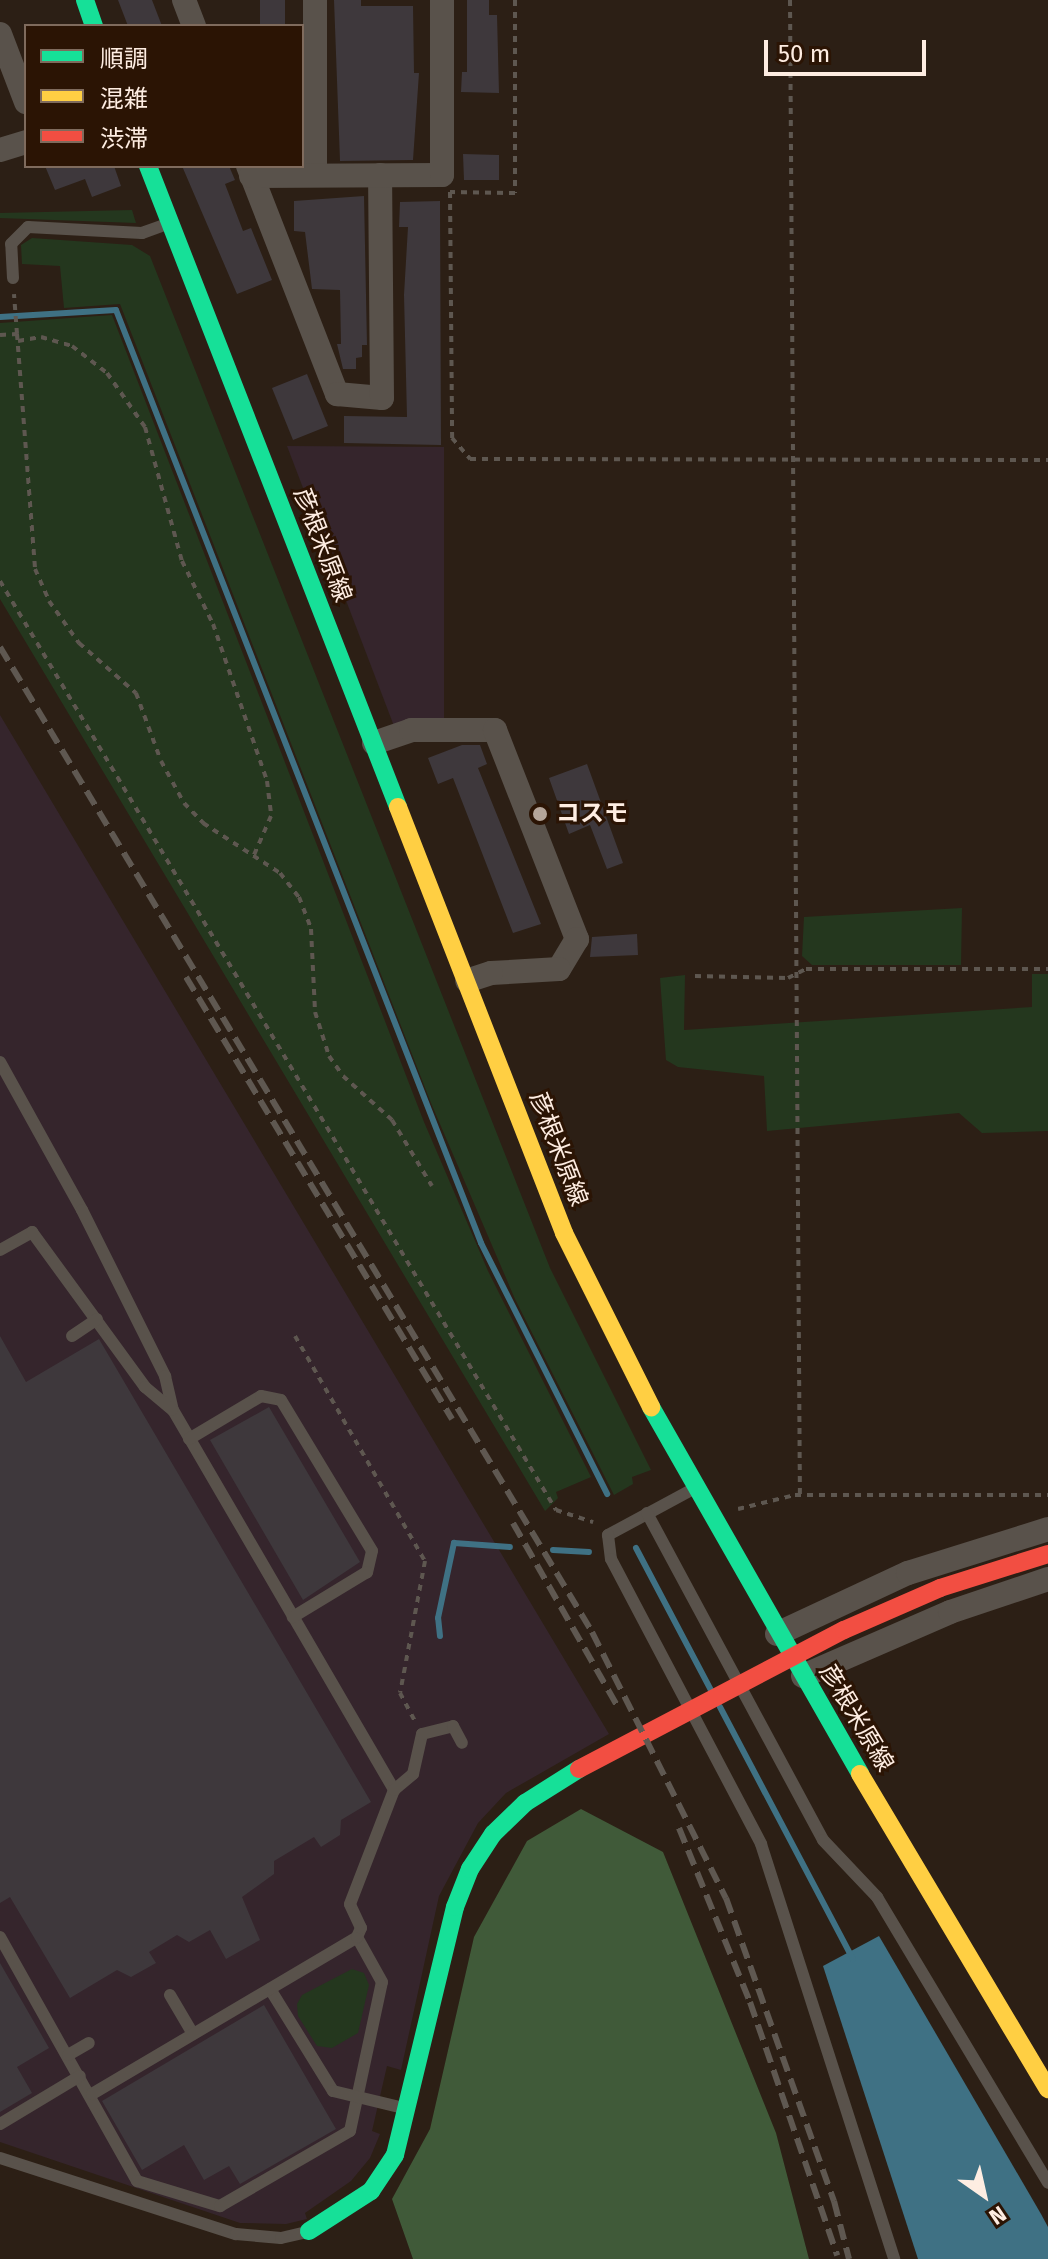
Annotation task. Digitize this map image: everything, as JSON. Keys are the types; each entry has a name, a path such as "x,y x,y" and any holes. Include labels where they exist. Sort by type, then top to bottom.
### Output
{"main road":[{"path":"85,0 93,24"},
{"name":"彦根米原線","path":"149,168 602,1317 777,1634 1048,2089"},
{"path":"309,2231 341,2215 371,2191 395,2155 409,2109 455,1907 470,1869 493,1834 560,1779 844,1630 982,1573 1048,1554"}],"street":[{"path":"184,0 193,24"},
{"path":"315,0 315,175"},
{"path":"380,175 382,398 337,394 250,171 315,175 380,175 442,175 442,0"},
{"path":"0,34 24,94"},
{"path":"374,743 411,730 495,730 572,925 577,939 559,969 491,973 467,981"},
{"path":"777,1634 908,1573 1048,1529"},
{"path":"803,1676 950,1612 1048,1579"}],"lane":[{"path":"13,278 11,244 28,227 142,233 169,223"},
{"path":"0,1062 165,1376 173,1410 394,1790"},
{"path":"0,1250 32,1232 145,1387 173,1410"},
{"path":"72,1336 97,1319"},
{"path":"189,1439 261,1396 281,1400 372,1551 367,1572 293,1617"},
{"path":"696,1488 608,1535 611,1559 761,1844 894,2259"},
{"path":"647,1513 823,1840 877,1897 1048,2183"},
{"path":"357,1937 382,1982 350,2131 220,2206 137,2181 87,2097 357,1937 361,1928 350,1904 394,1790 413,1774 422,1734 453,1726 462,1743"},
{"path":"0,1937 92,2094"},
{"path":"270,1989 333,2091 409,2109"},
{"path":"170,1995 193,2034"},
{"path":"68,2055 89,2043"},
{"path":"0,2124 80,2076"},
{"path":"0,2158 236,2234 281,2238 309,2231"}],"path":[{"path":"515,0 515,193 450,192 452,438 470,459 795,456 1048,460"},
{"path":"790,0 800,1495"},
{"path":"16,309 39,580 68,630 136,693 161,761 184,803 203,823 254,855 288,882 311,929 315,1012 329,1056 343,1076 392,1120 432,1186"},
{"path":"0,335 17,334"},
{"path":"18,341 41,337 72,346 107,373 145,427 182,561 213,624 267,781 271,816 254,855"},
{"path":"0,581 556,1510 593,1522"},
{"path":"695,976 797,975 806,969 1048,969"},
{"path":"714,1520 735,1510 800,1495 1048,1495"}],"shaded area":[{"path":"287,446 444,447 444,720 394,726"},
{"path":"0,715 609,1734 506,1793 478,1823 439,1896 401,2070 387,2066 372,2131 380,2134 370,2158 351,2181 305,2213 307,2219 286,2224 240,2223 0,2142"}],"green space":[{"path":"132,210 136,223 0,218 0,213"},
{"path":"32,238 132,245 150,256 550,1268 651,1470 632,1477 633,1484 614,1495 515,1299 431,1103 120,304 64,308 60,266 22,264 21,245"},
{"path":"112,315 424,1122 488,1271 591,1477 556,1492 558,1498 545,1511 0,599 0,323"},
{"path":"962,908 961,965 812,965 802,956 804,917"},
{"path":"1032,974 1048,974 1048,1131 982,1133 959,1113 767,1131 764,1076 678,1067 666,1060 660,978 685,975 684,1030 1032,1007"},
{"path":"581,1809 663,1852 776,2133 809,2259 413,2259 392,2199 430,2129 474,1937 527,1841"},
{"path":"352,1969 364,1973 369,1985 358,2033 332,2048 317,2046 298,2016 297,2004 302,1995"}],"water":[{"path":"879,1936 1048,2227 1048,2259 918,2259 823,1966"}],"building":[{"path":"118,0 152,0 161,24 127,24"},
{"path":"260,0 285,0 285,24 260,24"},
{"path":"334,0 361,0 361,6 413,6 414,73 419,73 413,160 340,161"},
{"path":"467,0 489,0 489,15 497,15 499,93 461,92 462,72 467,72"},
{"path":"463,154 499,155 499,180 464,180"},
{"path":"46,168 115,168 121,186 92,197 85,179 55,190"},
{"path":"183,168 230,168 235,180 225,184 243,231 251,228 272,280 237,294"},
{"path":"364,196 367,345 362,345 362,357 356,358 356,369 343,369 337,344 341,344 340,290 312,289 305,232 294,231 294,201"},
{"path":"440,201 441,445 344,443 344,416 407,417 404,295 408,227 399,227 400,202"},
{"path":"307,374 328,426 293,440 272,388"},
{"path":"462,745 480,745 487,764 478,768 541,924 513,933 453,778 438,784 428,758"},
{"path":"587,764 623,863 607,869 590,825 569,834 549,778"},
{"path":"637,934 638,955 590,957 592,937"},
{"path":"0,1336 26,1382 99,1339 371,1802 341,1820 340,1835 321,1847 314,1837 274,1861 274,1874 242,1897 260,1940 226,1959 210,1930 189,1942 177,1935 149,1952 156,1963 131,1977 117,1970 70,1998 10,1897 0,1903"},
{"path":"269,1407 360,1562 303,1600 210,1440"},
{"path":"0,1963 49,2048 17,2067 32,2093 0,2112"},
{"path":"264,2005 336,2129 240,2184 229,2166 204,2180 184,2145 142,2170 102,2101"}],"waterway":[{"path":"0,317 116,310 481,1243 607,1494"},
{"path":"440,1636 438,1618 454,1543 510,1547"},
{"path":"636,1548 711,1690"},
{"path":"553,1550 589,1552"},
{"path":"720,1707 853,1959"}],"railway":[{"path":"0,647 592,1632 726,1898 834,2201 849,2259"},
{"path":"186,977 452,1419"},
{"path":"513,1523 618,1707"},
{"path":"679,1828 750,2002 837,2255"}],"traffic: fast":[{"path":"85,0 93,24"},
{"path":"149,168 398,807"},
{"path":"651,1407 860,1774"},
{"path":"309,2231 371,2191 395,2155 455,1907 470,1869 493,1834 525,1803 579,1769"}],"traffic: slow":[{"path":"398,807 564,1233 651,1407"},
{"path":"860,1774 1048,2089"}],"traffic: jam":[{"path":"579,1769 844,1630 940,1588 1048,1554"}],"place":[{"name":"コスモ","path":"540,814"}]}
